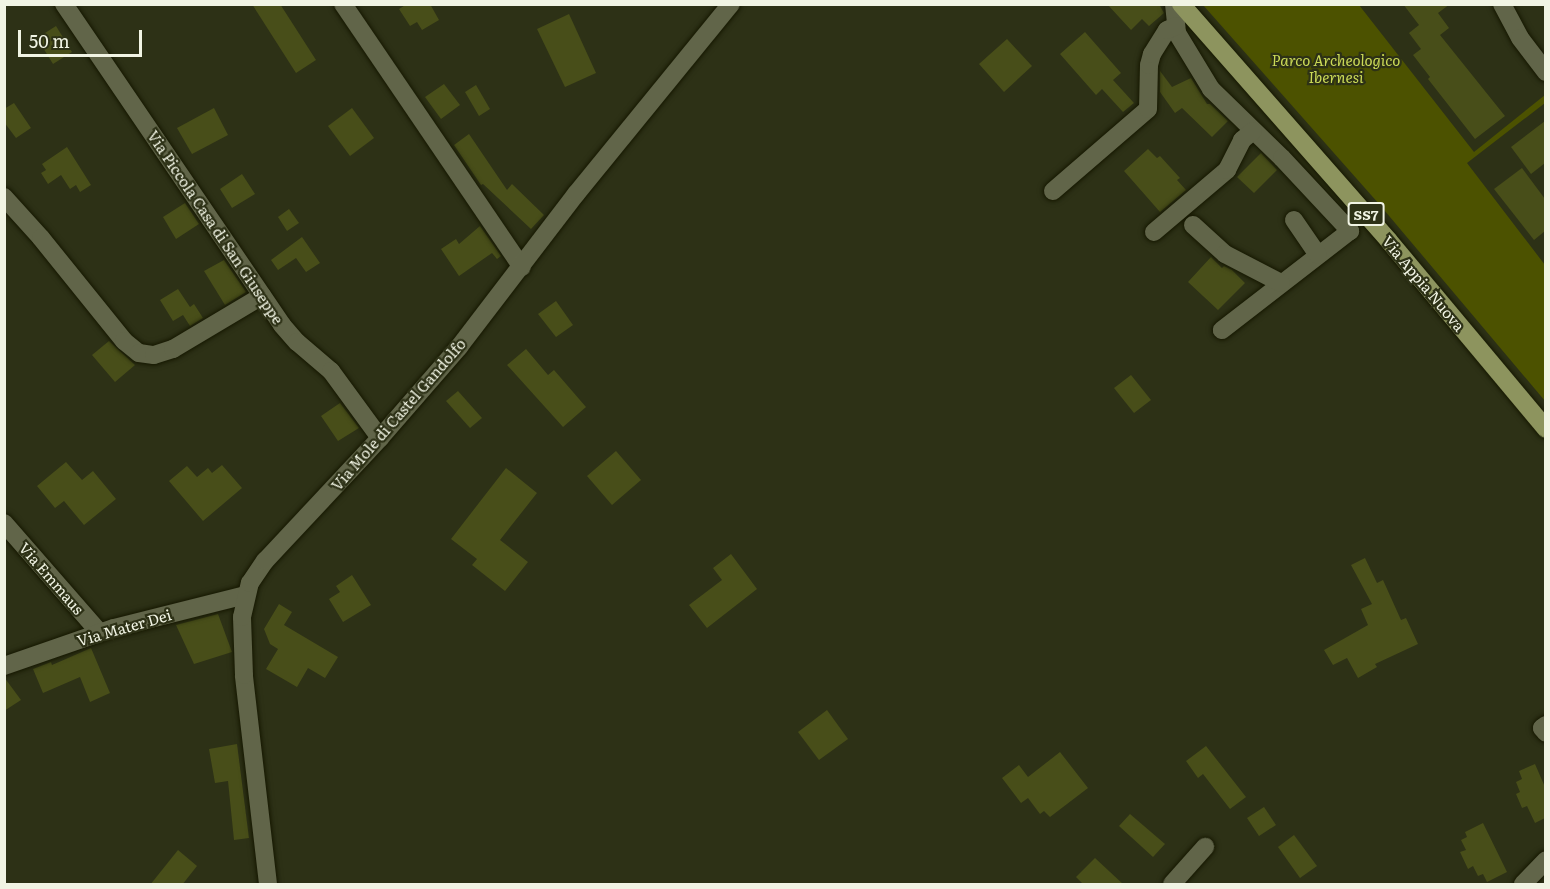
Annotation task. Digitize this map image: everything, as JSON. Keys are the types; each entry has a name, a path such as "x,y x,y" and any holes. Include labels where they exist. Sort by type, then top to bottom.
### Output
{"main road":[{"name":"Via Appia Nuova","path":"1181,4 1389,241 1545,429"}],"street":[{"name":"Via Piccola Casa di San Giuseppe","path":"64,4 292,338 331,371 380,438"},
{"path":"343,4 522,267"},
{"name":"Via Mole di Castel Gandolfo","path":"268,885 244,675 242,617 250,583 265,561 380,438 459,347 576,194 731,4"},
{"path":"1174,4 1176,26 1212,89 1252,131 1282,158 1350,231 1222,330"},
{"path":"1502,4 1510,23 1545,72"},
{"path":"1053,191 1148,109 1149,65 1152,54 1167,30 1176,26"},
{"path":"1154,232 1227,170 1242,140 1252,131"},
{"path":"4,197 41,238 124,341 139,353 154,355 173,349 262,296"},
{"path":"1294,220 1318,255"},
{"path":"1193,225 1225,254 1281,283"},
{"name":"Via Emmaus","path":"4,523 99,632"},
{"name":"Via Mater Dei","path":"4,666 99,632 246,595"},
{"path":"1545,725 1542,728 1545,733"},
{"path":"1172,885 1205,847"},
{"path":"1523,885 1545,860"}],"green space":[{"name":"Parco Archeologico Ibernesi","path":"1203,5 1359,5 1474,152 1545,95 1545,103 1467,163 1545,265 1545,401 1379,204"}],"building":[{"path":"252,4 280,4 316,60 296,73"},
{"path":"407,4 430,4 439,20 422,30 417,22 410,26 399,9"},
{"path":"1107,4 1159,4 1164,13 1149,26 1142,19 1131,30"},
{"path":"1403,4 1450,4 1438,13 1449,28 1440,35 1505,116 1475,139 1428,79 1430,77 1413,55 1421,49 1409,33 1419,25"},
{"path":"569,14 596,73 565,87 537,29"},
{"path":"56,26 72,52 53,64 37,38"},
{"path":"1085,32 1121,73 1113,80 1134,103 1123,112 1102,89 1096,95 1060,54"},
{"path":"1007,39 1032,66 1004,92 979,64"},
{"path":"1160,71 1172,87 1191,78 1207,104 1210,104 1228,121 1212,137 1182,108 1175,113 1160,92"},
{"path":"444,84 460,105 441,119 425,97"},
{"path":"476,85 490,109 479,116 465,92"},
{"path":"14,103 31,128 16,138 4,122 4,109"},
{"path":"214,108 228,135 192,154 177,128"},
{"path":"352,108 374,138 350,156 328,126"},
{"path":"1545,121 1545,163 1531,174 1511,147"},
{"path":"469,134 507,190 512,184 544,215 531,229 483,184 481,185 454,145"},
{"path":"67,147 91,185 80,192 76,185 70,189 61,175 48,184 41,173 46,170 42,164"},
{"path":"1148,149 1157,158 1160,156 1180,178 1177,180 1186,190 1160,212 1124,171"},
{"path":"1261,153 1277,170 1254,193 1237,177"},
{"path":"1522,168 1545,199 1545,231 1534,240 1494,189"},
{"path":"242,174 255,194 232,208 220,189"},
{"path":"185,203 199,224 176,239 163,217"},
{"path":"289,209 299,223 287,231 278,217"},
{"path":"480,226 501,256 497,259 492,253 459,276 441,249 456,239 459,244"},
{"path":"302,237 320,263 306,272 296,258 278,270 271,260"},
{"path":"1211,257 1222,268 1224,266 1232,270 1245,283 1218,310 1188,282"},
{"path":"224,260 246,292 225,305 204,271"},
{"path":"178,289 190,307 194,304 203,318 190,326 183,315 173,321 160,300"},
{"path":"556,301 573,325 556,337 538,314"},
{"path":"109,341 135,365 115,382 92,355"},
{"path":"526,349 548,375 554,370 586,407 563,427 507,365"},
{"path":"1131,375 1151,400 1134,413 1114,388"},
{"path":"458,391 482,418 470,428 446,401"},
{"path":"340,403 359,428 338,441 321,416"},
{"path":"616,451 641,480 612,505 587,476"},
{"path":"66,462 82,480 93,471 116,499 84,525 64,501 55,508 37,486"},
{"path":"222,465 242,488 203,521 169,481 187,466 197,477 208,468 212,473"},
{"path":"506,468 537,493 500,540 528,562 505,591 472,565 477,559 451,539"},
{"path":"731,554 757,589 707,628 689,605 722,580 713,568"},
{"path":"1365,558 1377,583 1383,580 1401,620 1406,618 1418,644 1375,664 1377,667 1358,678 1347,658 1333,665 1324,650 1368,625 1361,609 1372,604 1351,565"},
{"path":"352,575 371,605 343,622 329,599 340,592 336,586"},
{"path":"279,604 292,612 284,625 338,657 325,678 308,668 297,687 266,669 278,649 270,644 264,629"},
{"path":"218,614 232,652 194,664 176,625"},
{"path":"91,648 110,693 90,702 80,677 43,693 33,669 51,662 52,665"},
{"path":"4,677 21,700 4,711"},
{"path":"827,710 848,739 819,760 798,732"},
{"path":"237,744 249,838 234,840 228,781 215,783 209,749"},
{"path":"1206,746 1246,797 1230,809 1203,774 1198,778 1186,761"},
{"path":"1060,752 1088,788 1050,817 1044,811 1040,814 1028,798 1021,803 1002,778 1019,765 1028,777"},
{"path":"1535,764 1545,787 1545,818 1535,823 1527,806 1522,808 1516,794 1520,792 1516,782 1522,779 1519,771"},
{"path":"1264,807 1276,825 1259,836 1247,818"},
{"path":"1130,814 1165,844 1153,857 1119,826"},
{"path":"1483,823 1507,872 1487,882 1483,874 1478,876 1473,866 1468,869 1460,852 1466,850 1461,840 1467,837 1465,832"},
{"path":"1294,835 1317,866 1300,878 1278,847"},
{"path":"178,850 197,866 182,885 150,885"},
{"path":"1095,858 1124,885 1084,885 1076,877"}]}
